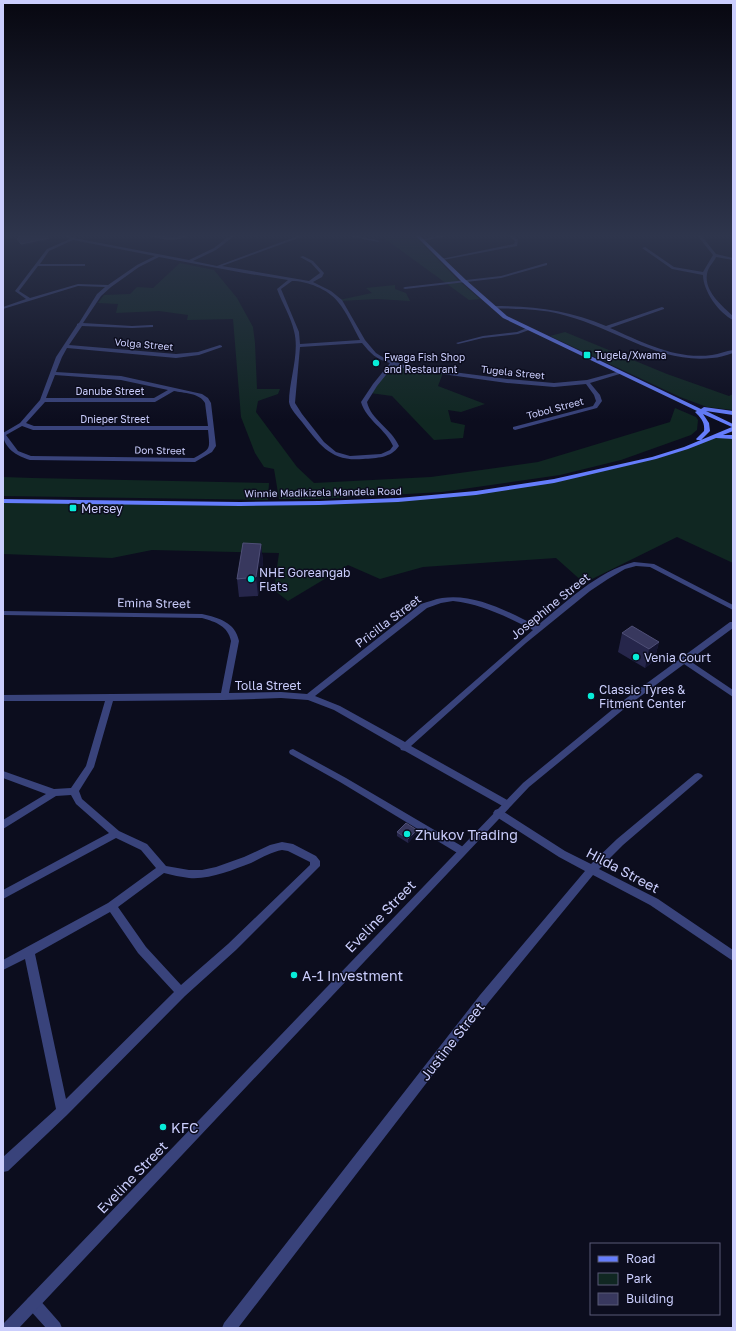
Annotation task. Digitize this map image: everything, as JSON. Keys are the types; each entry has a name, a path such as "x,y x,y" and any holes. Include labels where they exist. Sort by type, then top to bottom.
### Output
{"main road":[{"path":"481,296 505,317 527,329 732,426"},
{"path":"690,406 719,412 733,413"},
{"path":"690,406 701,414 708,424 707,431 699,438"},
{"name":"Winnie Madikizela Mandela Road","path":"640,460 652,454 732,426"},
{"name":"Winnie Madikizela Mandela Road","path":"3,501 269,504 393,502 437,498 542,484 599,472 656,457 710,439 732,426"},
{"path":"710,439 733,437"}],"street":[{"path":"24,296 30,300"},
{"path":"3,308 42,296"},
{"path":"3,435 22,424 43,400 54,373 58,357 98,296"},
{"path":"282,296 297,332 298,346 292,403 327,449 341,457 360,458 379,456 394,450 396,446 393,436 367,411 364,405 364,402 375,385 393,363"},
{"name":"Tugela Street","path":"334,296 340,302 363,341 378,357 406,367 526,384 554,385 587,382 620,373"},
{"path":"712,296 733,319"},
{"path":"493,307 518,307 555,311 580,318 606,328 661,352 706,357 719,356 733,351"},
{"path":"606,328 662,308"},
{"path":"79,324 132,327 151,326"},
{"path":"458,343 483,336 518,333 527,329"},
{"path":"298,346 363,341"},
{"name":"Volga Street","path":"65,346 176,356 199,353 220,346"},
{"name":"Don Street","path":"3,435 16,452 30,458 195,460 210,451 213,446 206,399 200,395 121,378 54,373"},
{"name":"Tobol Street","path":"515,428 596,407 599,401 597,395 587,382"},
{"name":"Danube Street","path":"43,400 155,400 174,389"},
{"name":"Dnieper Street","path":"22,424 39,428 210,428"},
{"name":"Josephine Street","path":"404,748 538,629 591,586 631,565 652,565 733,608"},
{"name":"Pricilla Street","path":"309,697 424,606 442,600 463,600 482,605 538,629"},
{"name":"Emina Street","path":"3,613 196,616 217,620 227,624 234,634 235,642 224,697"},
{"name":"Eveline Street","path":"9,1328 502,809 552,762 627,702 733,624"},
{"path":"684,660 733,694"},
{"name":"Tolla Street","path":"3,698 224,697 281,695 309,697 337,708 502,809"},
{"path":"74,791 90,767 110,698"},
{"path":"293,752 462,851"},
{"path":"3,774 54,793 74,791"},
{"name":"Justine Street","path":"229,1328 484,999 592,869 620,842 698,776"},
{"path":"3,1166 63,1111 181,992 272,909 315,866 315,861 290,847 282,846 202,874 189,874 163,870 144,847 116,834 78,801 74,791"},
{"path":"3,825 54,793"},
{"name":"Hilda Street","path":"502,809 562,854 654,902 733,956"},
{"path":"3,895 116,834"},
{"path":"3,965 112,906 163,870"},
{"path":"112,906 142,950 181,992"},
{"path":"29,952 63,1111"},
{"path":"33,1303 55,1328"}],"green space":[{"path":"103,296 235,296 253,327 257,389 280,389 278,394 258,401 256,412 297,467 314,483 431,477 538,462 670,422 675,408 696,417 698,420 697,430 691,435 621,460 560,475 442,492 318,499 279,499 274,469 264,467 255,453 241,417 233,319 187,320 188,315 159,311 116,313 118,304 98,303"},
{"path":"357,296 408,296 410,301 377,299 339,300"},
{"path":"464,296 477,296 480,299 469,300"},
{"path":"565,332 667,374 729,396 733,394 733,410 707,407 680,397 550,336"},
{"path":"393,363 443,373 438,386 485,404 461,412 448,410 451,422 465,425 463,438 434,440 392,396 370,393"},
{"path":"733,437 733,563 677,537 584,583 556,558 423,567 380,579 348,565 288,601 274,590 279,553 152,550 112,558 3,554 3,501 269,504 393,502 542,484 656,457 715,438"},
{"path":"3,477 269,483 268,500 3,496"}],"building":[{"path":"243,543 261,544 256,577 237,579"},
{"path":"632,626 659,642 649,649 622,633"},
{"name":"Zhukov Trading","path":"406,823 417,830 408,839 397,832"}],"place":[{"name":"Tugela/Xwama","path":"587,355"},
{"name":"Fwaga Fish Shop and Restaurant","path":"376,363"},
{"name":"Mersey","path":"73,508"},
{"name":"NHE Goreangab Flats","path":"251,579"},
{"name":"Venia Court","path":"636,657"},
{"name":"Classic Tyres & Fitment Center","path":"591,696"},
{"name":"Zhukov Trading","path":"407,834"},
{"name":"A-1 Investment","path":"294,975"},
{"name":"KFC","path":"163,1127"}]}
